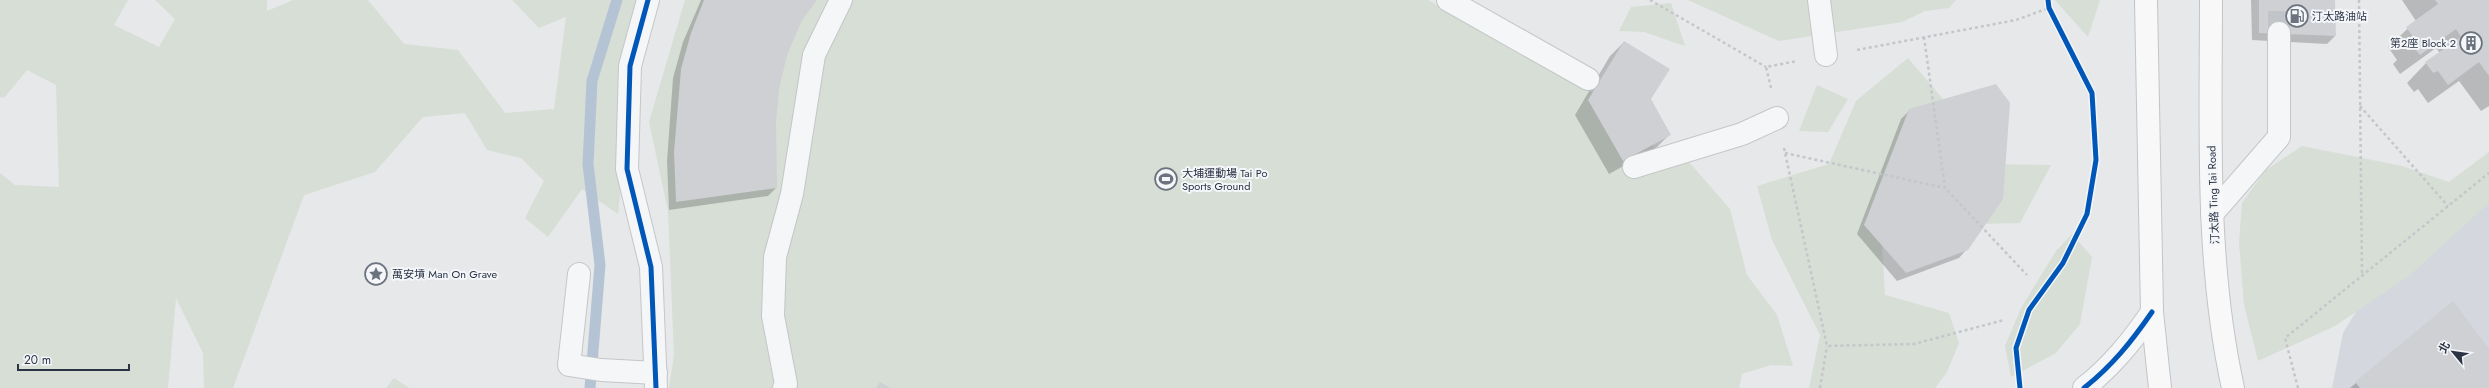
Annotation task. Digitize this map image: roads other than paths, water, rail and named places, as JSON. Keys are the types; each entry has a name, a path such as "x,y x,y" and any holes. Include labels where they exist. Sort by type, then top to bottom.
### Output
{"main road":[{"path":"2146,0 2152,312 2160,388"},
{"name":"汀太路 Ting Tai Road","path":"2211,0 2212,214 2219,301 2233,388"}],"street":[{"path":"579,274 569,365 656,381 651,267 627,169 630,66 648,0"},
{"path":"784,388 786,384 774,316 775,257 792,194 814,55 842,0"},
{"path":"1448,0 1588,79"},
{"path":"1819,0 1826,56"},
{"path":"2212,214 2279,137 2279,33"},
{"path":"1634,167 1742,134 1777,118"},
{"path":"2084,388 2104,372 2129,345 2152,312"}],"waterway":[{"path":"590,388 600,265 588,164 592,81 617,0"}],"tunnel":[{"path":"2279,0 2279,33"}],"place":[{"name":"汀太路油站","path":"2297,16"},
{"name":"第2座 Block 2","path":"2471,43"},
{"name":"大埔運動場 Tai Po Sports Ground","path":"1166,179"},
{"name":"萬安墳 Man On Grave","path":"376,274"}]}
